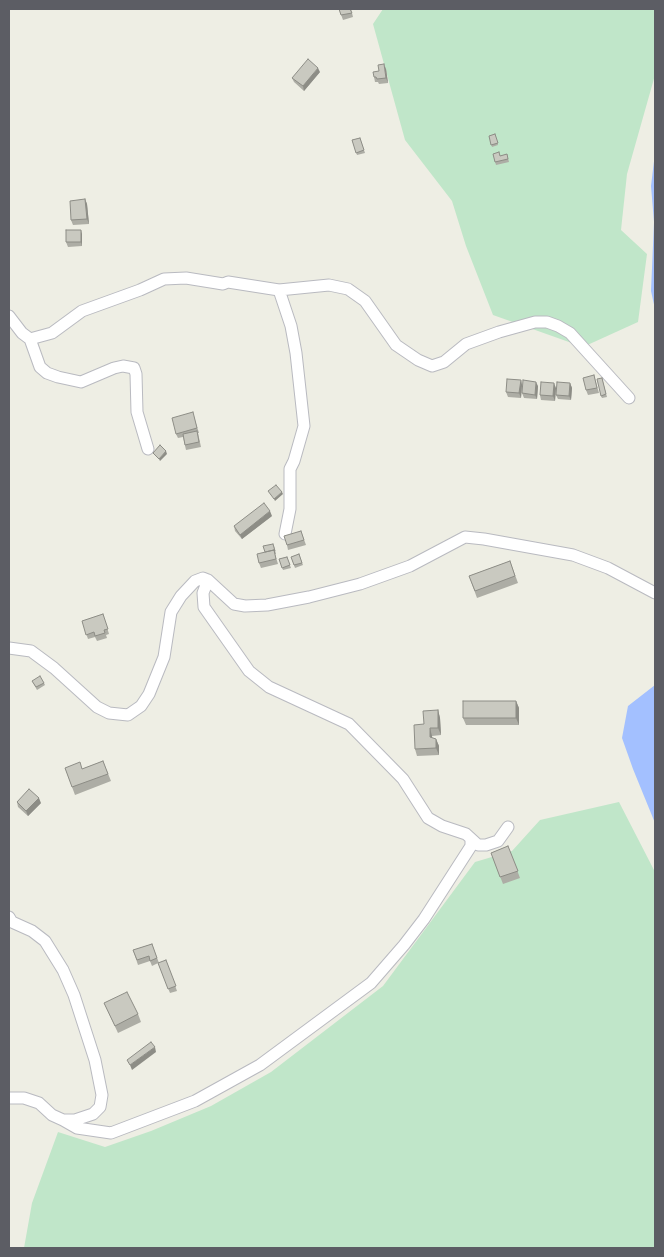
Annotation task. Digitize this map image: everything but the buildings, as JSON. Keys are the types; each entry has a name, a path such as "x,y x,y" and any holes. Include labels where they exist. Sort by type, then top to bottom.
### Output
{"street":[{"path":"30,339 52,333 82,311 140,290 164,279 186,278 223,284 228,282 279,290 329,285 348,289 364,301 396,345 418,360 432,366 444,362 466,344 535,322 548,322 570,333 629,398"},
{"path":"279,290 291,326 296,353 304,426 290,469 290,509 285,534"},
{"path":"9,316 22,333 30,339 40,367 47,373 81,382 114,368 123,366 134,368 136,374 137,412 148,449"},
{"path":"9,648 31,651 54,668 96,707 109,713 128,715 141,706 149,694 164,657 171,612 181,596 195,581 202,578 208,580 234,604 245,606 267,605 335,590 386,575 410,566 465,537 573,555 608,568 655,593"},
{"path":"208,580 203,593 204,606 249,672 269,687 350,724 404,779 428,818 442,826 466,834 478,845 498,841 508,827"},
{"path":"9,1098 24,1098 39,1103 52,1114 76,1128 111,1133 195,1101 260,1065 371,983 424,919 472,846 471,840"},
{"path":"9,918 12,922 32,930 45,941 54,953 74,995 95,1060 102,1094 100,1107 93,1114 75,1120 63,1120"}],"green space":[{"path":"383,9 655,9 655,75 627,174 621,230 647,254 638,322 583,347 493,315 466,246 452,201 405,140 373,24"},
{"path":"619,802 655,872 655,1248 24,1248 32,1203 58,1132 105,1147 151,1131 211,1106 271,1072 383,986 475,862 512,851 540,820"}],"water":[{"path":"655,153 655,309 651,291 654,222 651,186"},
{"path":"655,685 655,823 622,738 628,706"}]}
